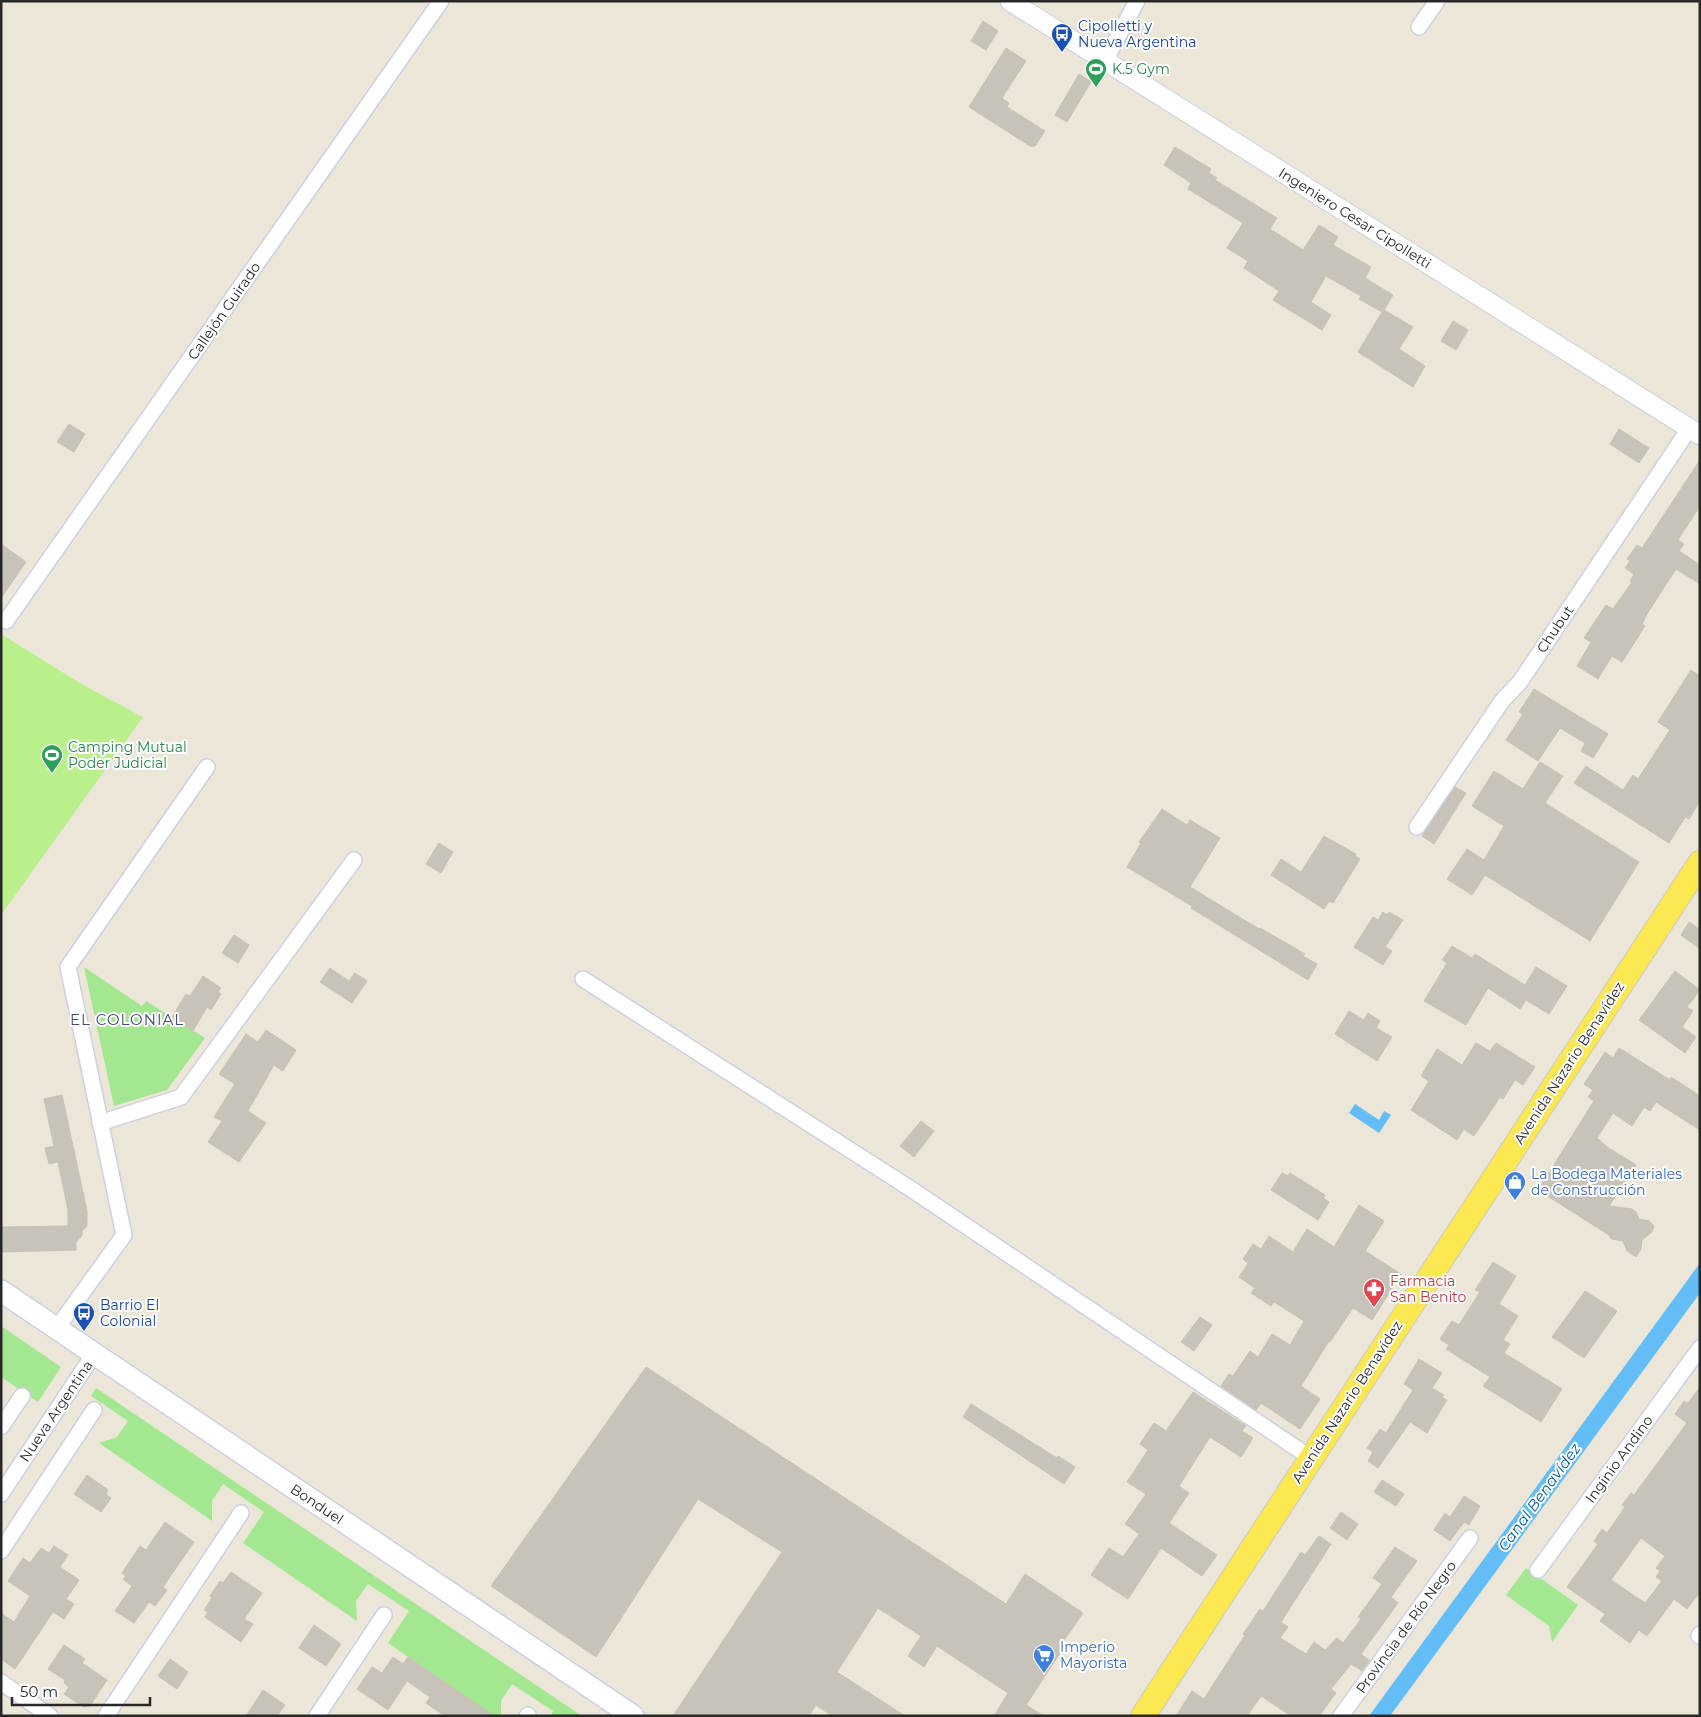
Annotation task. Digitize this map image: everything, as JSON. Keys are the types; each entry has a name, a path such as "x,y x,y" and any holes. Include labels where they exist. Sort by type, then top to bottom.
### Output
{"main road":[{"name":"Avenida Nazario Benavídez","path":"1143,1716 1700,863"},
{"name":"Bonduel","path":"1,1291 632,1716"}],"street":[{"name":"Callejón Guirado","path":"6,621 441,1"},
{"name":"Ingeniero Cesar Cipolletti","path":"1010,1 1694,432"},
{"path":"1104,61 1137,1"},
{"path":"1419,26 1437,1"},
{"name":"Chubut","path":"1417,827 1502,702 1520,682 1694,432"},
{"path":"57,1328 124,1236 68,967 208,767"},
{"path":"100,1123 181,1097 354,860"},
{"path":"583,979 911,1189 1311,1458"},
{"name":"Inginio Andino","path":"1538,1570 1700,1348"},
{"name":"Nueva Argentina","path":"1,1494 94,1354"},
{"path":"1,1427 22,1396"},
{"path":"1,1550 94,1410"},
{"path":"106,1716 240,1514"},
{"name":"Provincia de Río Negro","path":"1342,1716 1470,1538"},
{"path":"317,1716 384,1615"},
{"path":"1,1682 50,1716"}],"green space":[{"name":"Camping Mutual Poder Judicial","path":"1,634 83,685 143,717 1,915"},
{"path":"84,967 142,1006 146,1001 205,1038 167,1090 114,1106"},
{"path":"1,1326 61,1367 38,1402 1,1377"},
{"path":"96,1388 582,1716 551,1716 553,1711 512,1684 501,1701 501,1716 494,1716 388,1643 409,1611 368,1584 356,1601 357,1621 243,1543 264,1512 223,1484 212,1501 212,1521 99,1443 117,1437 128,1421 91,1396"},
{"path":"1526,1568 1578,1605 1552,1642 1549,1626 1506,1595"}],"water":[{"path":"1355,1104 1379,1120 1384,1111 1391,1115 1379,1133 1349,1113"},
{"name":"Canal Benavídez","path":"1700,1263 1700,1293 1390,1716 1369,1716"}],"building":[{"path":"983,21 998,31 986,50 971,41"},
{"path":"1006,48 1026,61 1002,98 1009,103 1007,107 1045,131 1035,146 1030,146 969,107"},
{"path":"1079,74 1091,82 1067,122 1055,115"},
{"path":"1175,147 1211,169 1209,173 1217,178 1215,180 1277,218 1270,229 1303,250 1319,225 1338,237 1333,245 1371,267 1365,278 1393,295 1384,310 1413,327 1399,349 1425,366 1413,387 1358,352 1382,312 1359,299 1361,296 1326,276 1311,302 1331,315 1322,330 1273,300 1279,291 1244,268 1248,261 1227,248 1243,223 1188,189 1191,183 1164,165"},
{"path":"1453,321 1468,330 1456,350 1441,341"},
{"path":"69,424 85,434 74,452 57,442"},
{"path":"1619,429 1649,448 1639,463 1610,444"},
{"path":"1700,460 1700,506 1678,540 1684,544 1679,551 1700,565 1700,584 1676,569 1647,614 1642,624 1645,626 1622,662 1612,656 1598,679 1577,666 1591,642 1584,638 1606,605 1613,609 1632,582 1630,581 1634,574 1625,568 1630,561 1627,559 1637,545 1642,548"},
{"path":"1,544 26,562 1,598"},
{"path":"1691,670 1700,676 1700,801 1689,819 1685,817 1669,843 1574,783 1586,766 1623,790 1633,775 1638,779 1670,730 1658,722"},
{"path":"1534,689 1608,734 1593,758 1581,751 1585,743 1560,728 1538,761 1506,740 1523,714 1519,712"},
{"path":"1540,762 1563,776 1545,803 1639,862 1590,941 1485,875 1472,895 1447,879 1467,849 1484,860 1504,826 1472,806 1494,771 1523,789"},
{"path":"1455,787 1466,793 1434,844 1422,836"},
{"path":"1162,809 1187,825 1190,820 1220,838 1190,887 1259,929 1305,954 1303,956 1317,964 1308,980 1127,867 1141,843 1139,842"},
{"path":"1324,836 1356,854 1355,856 1360,859 1333,903 1329,901 1324,909 1271,875 1281,859 1301,872"},
{"path":"439,843 453,852 441,873 426,864"},
{"path":"1383,912 1387,915 1389,912 1403,920 1385,947 1392,951 1383,965 1354,947 1373,917 1378,920"},
{"path":"1689,922 1700,930 1700,949 1681,935"},
{"path":"234,935 249,945 238,963 222,953"},
{"path":"1452,946 1472,958 1475,954 1525,985 1536,967 1567,986 1549,1014 1526,1000 1520,1009 1488,988 1466,1025 1424,1001 1447,963 1442,960"},
{"path":"330,968 349,981 355,973 367,981 352,1003 320,982"},
{"path":"1675,971 1700,990 1687,1007 1693,1011 1682,1027 1696,1037 1685,1053 1639,1020"},
{"path":"203,976 221,988 218,992 221,994 211,1010 207,1007 193,1031 172,1017 186,994 190,996"},
{"path":"1349,1011 1364,1020 1368,1013 1380,1021 1376,1028 1392,1037 1377,1061 1335,1034"},
{"path":"266,1030 296,1050 283,1071 274,1065 248,1111 266,1123 239,1162 208,1142 222,1121 214,1117 235,1084 219,1074 246,1034 258,1042"},
{"path":"1476,1043 1490,1051 1496,1043 1535,1067 1523,1085 1515,1080 1503,1099 1500,1097 1474,1136 1464,1129 1457,1140 1411,1110 1429,1081 1421,1076 1437,1049 1462,1065"},
{"path":"1619,1048 1670,1080 1671,1077 1700,1096 1700,1130 1656,1102 1650,1111 1644,1107 1632,1126 1613,1113 1597,1138 1607,1147 1636,1165 1609,1206 1632,1209 1636,1212 1639,1219 1649,1221 1654,1226 1652,1232 1642,1240 1641,1249 1636,1257 1627,1251 1623,1241 1611,1239 1609,1235 1538,1190 1594,1101 1588,1097 1593,1090 1584,1084 1605,1052 1613,1058"},
{"path":"62,1095 87,1211 87,1226 82,1231 82,1236 76,1242 76,1250 1,1252 1,1227 68,1226 68,1210 58,1162 49,1164 45,1148 54,1146 44,1099"},
{"path":"921,1121 934,1131 914,1157 900,1146"},
{"path":"1282,1173 1288,1176 1290,1173 1325,1195 1323,1198 1329,1202 1318,1220 1271,1190"},
{"path":"1359,1205 1384,1221 1365,1251 1401,1274 1372,1320 1353,1308 1329,1341 1301,1386 1320,1399 1300,1429 1261,1403 1256,1410 1221,1386 1229,1374 1233,1376 1250,1351 1258,1357 1272,1334 1290,1345 1304,1321 1274,1302 1271,1306 1251,1293 1255,1288 1239,1277 1248,1263 1243,1259 1253,1244 1261,1249 1269,1236 1293,1252 1307,1229 1334,1247"},
{"path":"1493,1262 1516,1276 1499,1304 1518,1316 1503,1340 1510,1344 1504,1353 1562,1389 1541,1422 1483,1386 1490,1377 1446,1349 1449,1345 1440,1339 1452,1321 1459,1325 1480,1292 1475,1290"},
{"path":"1585,1291 1617,1311 1584,1358 1552,1337"},
{"path":"1200,1317 1212,1325 1194,1351 1181,1342"},
{"path":"1419,1359 1442,1373 1432,1388 1444,1395 1442,1397 1447,1400 1427,1433 1410,1422 1378,1468 1368,1461 1373,1452 1367,1448 1380,1429 1386,1433 1413,1390 1404,1384"},
{"path":"646,1367 1006,1604 1025,1574 1083,1613 1063,1642 1066,1644 1026,1705 1044,1716 994,1716 1008,1693 937,1646 924,1667 908,1656 921,1636 878,1608 837,1672 905,1716 832,1716 816,1705 809,1716 673,1716 782,1552 698,1499 596,1657 491,1586"},
{"path":"1700,1387 1700,1592 1687,1609 1674,1599 1647,1636 1639,1630 1630,1643 1600,1621 1605,1614 1567,1587 1598,1544 1594,1541 1602,1529 1607,1533 1625,1507 1622,1505 1631,1493 1634,1495 1687,1423 1675,1414 1684,1401 1688,1403","holes":["1641,1538 1665,1556 1656,1568 1660,1571 1656,1577 1662,1581 1645,1603 1611,1580"]},
{"path":"1193,1392 1246,1426 1242,1431 1253,1438 1241,1457 1210,1437 1179,1486 1189,1493 1169,1523 1217,1555 1202,1576 1161,1548 1128,1599 1091,1575 1109,1548 1123,1557 1139,1534 1125,1524 1146,1494 1127,1482 1148,1450 1140,1444 1154,1423 1166,1431"},
{"path":"971,1404 1057,1458 1058,1456 1075,1467 1064,1484 963,1417"},
{"path":"87,1475 108,1490 106,1494 111,1498 101,1512 74,1494"},
{"path":"1382,1480 1404,1494 1396,1506 1374,1492"},
{"path":"1464,1496 1480,1506 1469,1525 1464,1522 1450,1541 1434,1530 1445,1513 1450,1517"},
{"path":"1341,1512 1358,1524 1347,1540 1330,1528"},
{"path":"165,1522 194,1542 163,1587 167,1590 155,1606 149,1602 134,1623 115,1611 132,1586 123,1579 126,1576 122,1573 140,1546 146,1550"},
{"path":"1319,1536 1331,1544 1281,1622 1288,1627 1280,1638 1306,1654 1314,1642 1325,1650 1337,1638 1343,1643 1361,1619 1358,1617 1382,1584 1373,1578 1395,1547 1417,1561 1391,1597 1398,1603 1361,1654 1370,1661 1362,1671 1351,1664 1331,1689 1336,1693 1319,1716 1291,1716 1261,1696 1247,1716 1176,1716 1192,1691 1204,1699 1260,1609 1263,1611 1301,1552 1305,1555"},
{"path":"54,1546 68,1555 60,1567 79,1580 66,1599 74,1604 64,1619 53,1612 15,1669 1,1659 1,1613 14,1622 30,1596 8,1581 23,1558 30,1563 41,1548 49,1553"},
{"path":"231,1572 262,1593 244,1619 253,1624 241,1642 205,1617 208,1612 204,1610 212,1598 210,1596 220,1581 223,1583"},
{"path":"314,1625 341,1644 326,1666 299,1648"},
{"path":"64,1645 85,1659 82,1663 107,1680 90,1706 84,1707 64,1694 69,1687 64,1683 65,1680 48,1669"},
{"path":"393,1657 403,1664 408,1657 494,1716 445,1716 426,1703 430,1697 407,1681 388,1710 357,1689 372,1667 382,1673"},
{"path":"170,1659 188,1672 177,1689 158,1676"},
{"path":"263,1690 285,1705 277,1716 246,1716"}],"place":[{"name":"Cipolletti y Nueva Argentina","path":"1062,53"},
{"name":"K.5 Gym","path":"1096,88"},
{"name":"Camping Mutual Poder Judicial","path":"52,774"},
{"name":"La Bodega Materiales de Construcción","path":"1515,1201"},
{"name":"Farmacia San Benito","path":"1374,1308"},
{"name":"Barrio El Colonial","path":"84,1332"},
{"name":"Imperio Mayorista","path":"1044,1674"}],"district":[{"name":"EL COLONIAL","path":"127,1019"}]}
